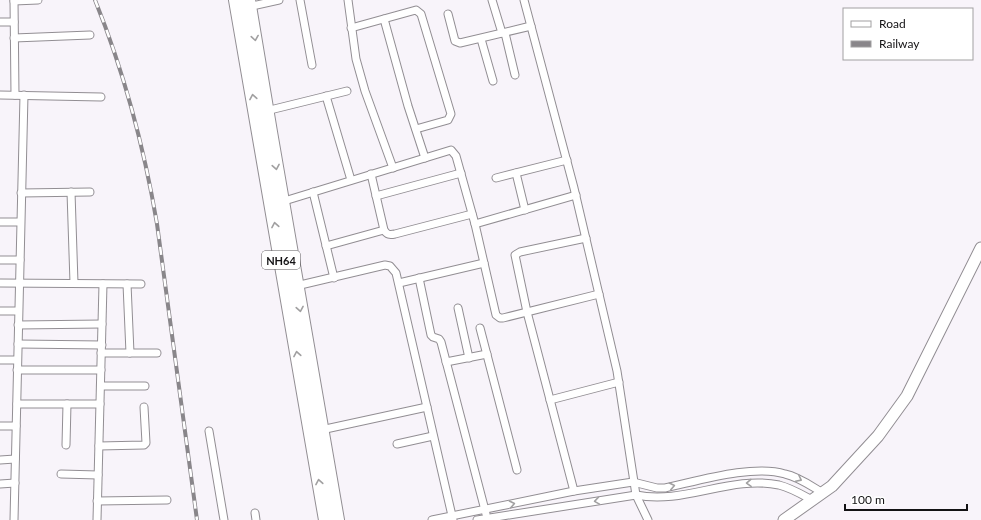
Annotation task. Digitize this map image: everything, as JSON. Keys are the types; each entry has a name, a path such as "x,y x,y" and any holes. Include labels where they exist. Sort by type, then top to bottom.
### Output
{"highway":[{"name":"NH64","path":"243,4 266,111 277,204 296,286 337,520"},
{"name":"NH64","path":"243,4 277,204 326,520"}],"street":[{"path":"15,95 14,0 38,0"},
{"path":"243,4 279,0"},
{"path":"300,0 312,65"},
{"path":"348,0 356,59 365,90 393,168"},
{"path":"492,0 515,75"},
{"path":"524,0 576,195 619,382 636,495 648,520"},
{"path":"352,28 416,10 420,14 451,114 448,120 416,129"},
{"path":"448,14 455,41 460,44 531,26"},
{"path":"384,19 425,158"},
{"path":"0,22 14,22"},
{"path":"14,38 90,35"},
{"path":"482,39 493,80"},
{"path":"266,111 347,91"},
{"path":"0,95 101,97"},
{"path":"14,520 24,95"},
{"path":"326,96 352,180"},
{"path":"277,204 451,150 456,156 475,224 496,316 504,318 599,294"},
{"path":"496,178 567,160"},
{"path":"516,173 525,210"},
{"path":"370,174 384,230 389,235 472,214"},
{"path":"376,196 461,174"},
{"path":"71,192 74,284"},
{"path":"21,193 90,192"},
{"path":"313,192 334,278"},
{"path":"475,224 576,195"},
{"path":"0,222 20,222"},
{"path":"326,246 384,230"},
{"path":"574,491 527,312 515,258 516,254 586,238"},
{"path":"784,520 832,486 878,436 907,396 981,248"},
{"path":"0,260 20,260"},
{"path":"399,283 484,263"},
{"path":"296,286 385,265 390,266 396,273 452,518"},
{"path":"419,278 431,335 439,339 441,342 487,518"},
{"path":"0,284 141,284"},
{"path":"97,520 104,284"},
{"path":"126,284 130,353"},
{"path":"458,308 469,358"},
{"path":"0,311 18,311"},
{"path":"18,325 102,324"},
{"path":"480,328 517,470"},
{"path":"18,344 102,345"},
{"path":"101,353 156,353"},
{"path":"446,362 487,354"},
{"path":"0,360 17,360"},
{"path":"17,370 101,370"},
{"path":"550,400 619,382"},
{"path":"101,386 144,386"},
{"path":"16,404 100,404"},
{"path":"66,445 67,404"},
{"path":"99,446 144,445 146,443 144,407"},
{"path":"321,430 427,408"},
{"path":"0,426 16,426"},
{"path":"209,431 224,520"},
{"path":"397,444 433,436"},
{"path":"0,460 16,459"},
{"path":"432,520 452,518 574,491 633,482 657,488 665,488 742,472 765,471 784,473 823,493"},
{"path":"61,474 98,475"},
{"path":"477,520 636,495 654,498 666,497 745,482 778,485 790,488 812,500"},
{"path":"0,484 15,483"},
{"path":"97,501 167,500"}],"railway":[{"path":"95,0 124,82 152,195 197,520"}]}
